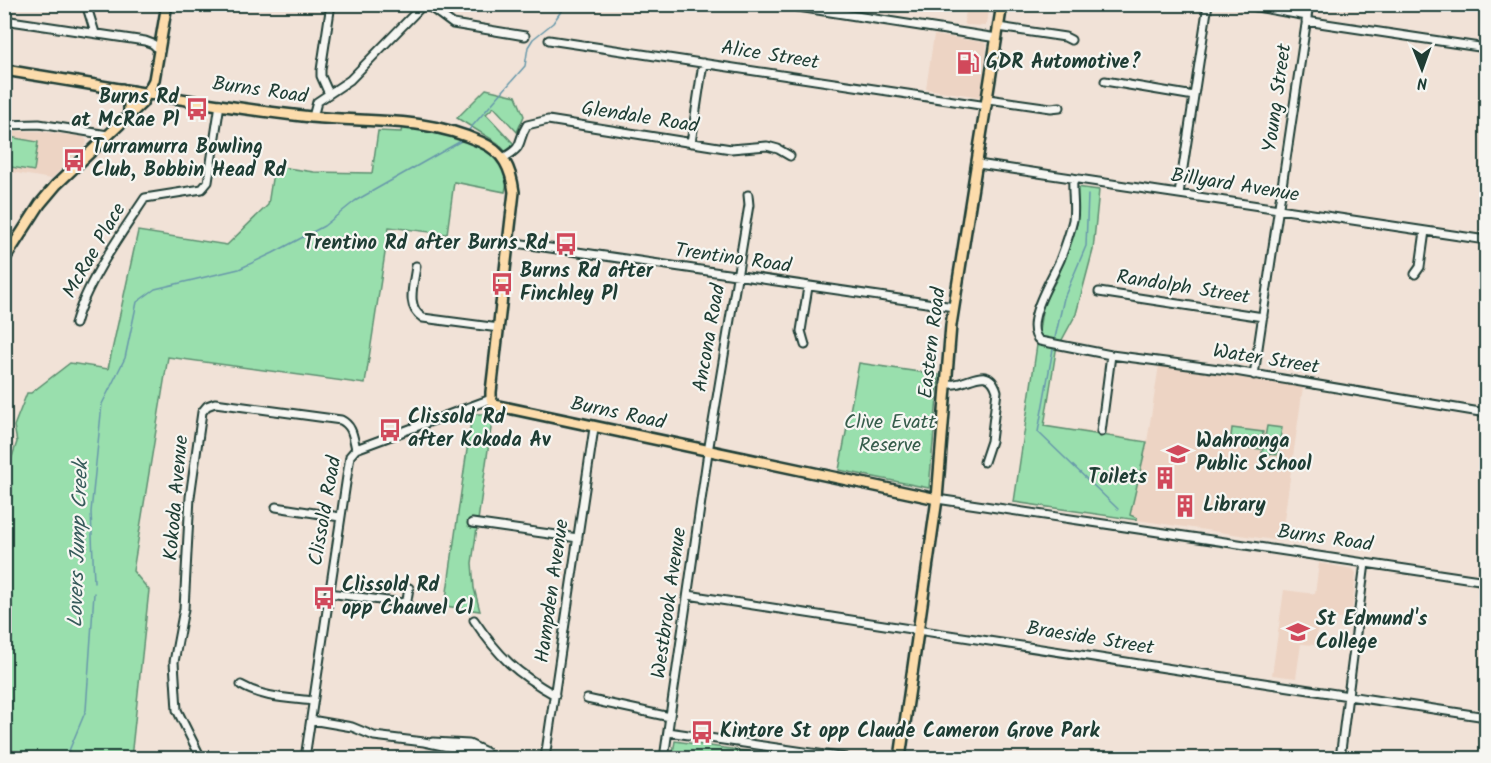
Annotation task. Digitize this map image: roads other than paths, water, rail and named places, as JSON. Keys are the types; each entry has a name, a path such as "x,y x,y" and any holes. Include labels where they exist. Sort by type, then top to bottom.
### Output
{"main road":[{"path":"4,260 8,245 48,195 142,103 154,80 167,4"},
{"name":"Eastern Road","path":"900,759 937,499 946,371 954,307 1002,4"},
{"name":"Burns Road","path":"4,70 312,117 423,124 482,142 496,150 503,158"},
{"path":"122,89 129,102 129,116"},
{"path":"491,399 514,192 511,174 503,158"},
{"name":"Burns Road","path":"491,399 498,407 937,499"}],"street":[{"path":"86,4 95,33"},
{"path":"321,4 331,5 321,70 321,76 329,94"},
{"path":"312,117 317,102 350,80 425,4 453,24 525,36"},
{"path":"780,4 997,38"},
{"path":"1179,194 1208,4"},
{"path":"1240,4 1307,18 1486,48"},
{"name":"Young Street","path":"1254,375 1309,4"},
{"path":"4,20 145,41 153,44 160,51"},
{"path":"998,27 1065,37 1071,40"},
{"path":"145,41 162,36"},
{"name":"Alice Street","path":"549,40 987,103 1060,107"},
{"path":"691,142 703,63"},
{"path":"1105,81 1194,96"},
{"name":"McRae Place","path":"75,324 80,306 89,288 145,198 202,189 206,186 220,104"},
{"name":"Glendale Road","path":"503,158 514,153 519,146 526,125 540,120 734,149 767,146 790,156"},
{"path":"4,124 39,124 108,135"},
{"name":"Billyard Avenue","path":"978,164 1486,240"},
{"name":"Water Street","path":"1073,178 1072,224 1061,258 1040,299 1036,312 1034,329 1040,340 1111,355 1254,375 1486,413"},
{"name":"Ancona Road","path":"708,452 750,205 748,195"},
{"path":"1416,274 1420,267 1425,231"},
{"name":"Trentino Road","path":"509,242 954,307"},
{"path":"416,266 412,303 423,318 499,328"},
{"path":"805,345 801,331 808,287"},
{"name":"Randolph Street","path":"1099,292 1263,317"},
{"path":"1101,432 1111,355"},
{"path":"946,371 951,379 959,382"},
{"path":"945,383 955,384 981,376 988,378 995,386 997,391 991,441 984,462"},
{"name":"Clissold Road","path":"305,759 348,461 356,448 491,399"},
{"name":"Kokoda Avenue","path":"201,759 177,710 174,662 184,609 190,497 202,412 207,406 215,403 342,420 352,432 356,448"},
{"name":"Hampden Avenue","path":"545,759 594,428"},
{"name":"Westbrook Avenue","path":"664,759 708,452"},
{"name":"Burns Road","path":"937,499 1486,581"},
{"path":"276,507 340,517"},
{"path":"472,523 578,538"},
{"path":"1340,759 1365,563"},
{"path":"329,593 402,603 407,600 409,588"},
{"name":"Braeside Street","path":"688,595 1486,717"},
{"path":"474,620 501,657 516,671 555,695"},
{"path":"241,685 249,690 270,696 313,701"},
{"path":"587,699 670,717"},
{"path":"310,720 352,727 374,736 469,744 501,759"},
{"path":"668,732 846,759"}],"waterway":[{"name":"Lovers Jump Creek","path":"468,131 525,66 528,47 533,39 553,23 566,4"},
{"name":"Lovers Jump Creek","path":"94,582 91,512 102,404 125,358 137,302 155,289 239,269 273,253 324,226 355,201 461,141"},
{"path":"1055,338 1064,298 1086,246 1088,195"},
{"path":"1053,349 1038,432 1118,509"},
{"name":"Lovers Jump Creek","path":"66,758 86,710 94,593"}],"place":[{"name":"GDR Automotive?","path":"968,63"},
{"name":"Burns Rd at McRae Pl","path":"197,109"},
{"name":"Turramurra Bowling Club, Bobbin Head Rd","path":"74,160"},
{"name":"Trentino Rd after Burns Rd","path":"566,244"},
{"name":"Burns Rd after Finchley Pl","path":"502,284"},
{"name":"Clissold Rd after Kokoda Av","path":"390,430"},
{"name":"Wahroonga Public School","path":"1178,454"},
{"name":"Toilets","path":"1165,478"},
{"name":"Library","path":"1185,506"},
{"name":"Clissold Rd opp Chauvel Cl","path":"324,598"},
{"name":"St Edmund's College","path":"1298,632"},
{"name":"Kintore St opp Claude Cameron Grove Park","path":"702,732"}],"park label":[{"name":"Clive Evatt Reserve","path":"890,434"}]}
